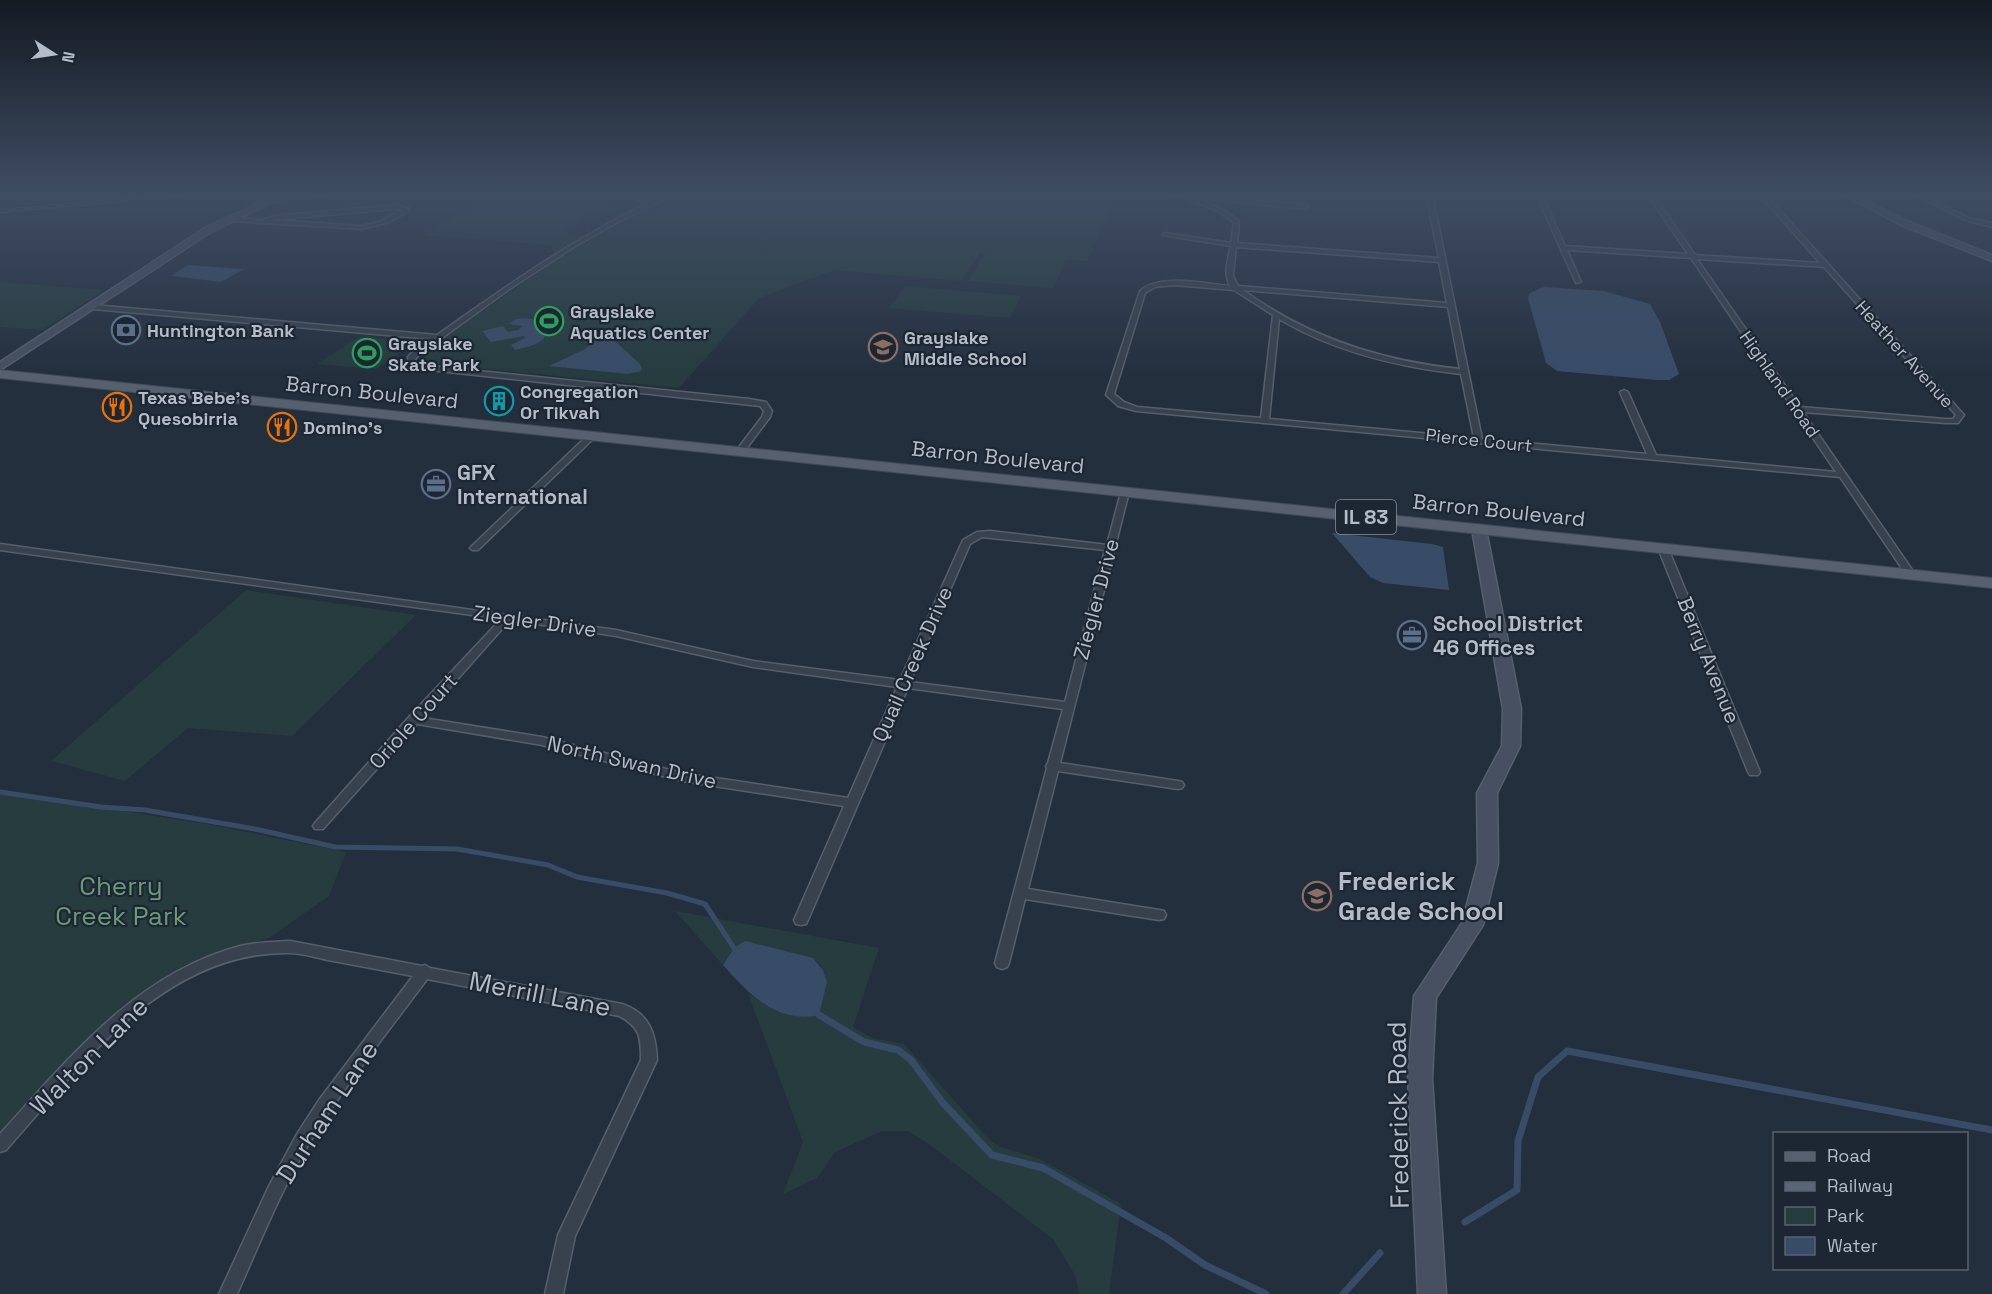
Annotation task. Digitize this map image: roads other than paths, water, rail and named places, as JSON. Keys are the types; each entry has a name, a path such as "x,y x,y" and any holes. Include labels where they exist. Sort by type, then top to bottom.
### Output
{"main road":[{"name":"Barron Boulevard","path":"0,374 1992,583"}],"street":[{"path":"0,367 171,254"},
{"path":"556,254 417,352 411,359 412,363 429,368 763,404 768,411 766,417 740,451"},
{"path":"1233,254 1231,282 1276,315 1333,344 1376,359 1409,366 1464,372"},
{"path":"1365,254 1442,260"},
{"path":"1441,254 1478,440"},
{"path":"1566,254 1578,282"},
{"path":"1665,254 1825,265"},
{"name":"Heather Avenue","path":"1796,409 1945,422 1955,421 1960,415 1816,254"},
{"name":"Highland Road","path":"1691,256 1911,574"},
{"name":"Pierce Court","path":"1238,289 1174,283 1157,284 1146,288 1142,292 1110,395 1117,402 1136,409 1842,476"},
{"path":"1238,289 1450,305"},
{"path":"93,307 438,337"},
{"path":"1265,420 1276,315"},
{"path":"1624,392 1653,458"},
{"path":"475,548 592,436"},
{"name":"Ziegler Drive","path":"1002,963 1067,706 1125,492"},
{"name":"Frederick Road","path":"1432,1294 1420,1078 1425,996 1472,925 1488,863 1487,793 1511,746 1512,709 1479,529"},
{"name":"Quail Creek Drive","path":"801,920 966,542 973,536 990,534 1109,548"},
{"name":"Ziegler Drive","path":"0,547 508,616 616,633 753,664 1067,706"},
{"name":"Berry Avenue","path":"1664,548 1754,772"},
{"name":"Oriole Court","path":"319,826 508,616"},
{"name":"North Swan Drive","path":"413,720 542,741 682,777 851,802"},
{"path":"1052,766 1179,784"},
{"path":"1020,893 1159,915"},
{"name":"Merrill Lane","path":"184,974 239,952 290,947 614,1008 637,1017 645,1027 649,1042 649,1060 567,1235 554,1294"},
{"name":"Durham Lane","path":"228,1294 275,1192 303,1139 332,1095 424,971"},
{"name":"Walton Lane","path":"0,1145 105,1032 133,1006 184,974"}],"water":[{"path":"187,265 244,269 221,282 171,276"},
{"path":"1544,287 1604,291 1650,304 1660,322 1679,374 1669,380 1657,380 1557,371 1546,363 1528,298 1530,293"},
{"path":"525,318 547,322 544,328 547,334 529,347 515,350 511,345 525,338 524,336 491,342 482,331 503,326 508,332 518,330 523,326 509,324 516,319"},
{"path":"605,332 639,363 641,371 628,374 549,366 585,349"},
{"path":"1332,533 1443,547 1449,590 1383,583 1370,577"},
{"path":"745,941 813,958 823,970 827,982 819,1015 804,1017 777,1011 765,1005 743,987 723,965 734,948"}],"waterway":[{"path":"0,792 101,807 145,810 255,829 335,847 457,849 548,865 577,877 667,893 705,904 734,948"},
{"path":"819,1015 864,1042 898,1050 911,1060 943,1103 992,1155 1043,1168 1166,1238 1205,1265 1266,1294"},
{"path":"1465,1222 1517,1190 1518,1141 1538,1077 1567,1051 1992,1130"},
{"path":"1343,1294 1380,1253"}],"place":[{"name":"Grayslake Aquatics Center","path":"549,321"},
{"name":"Huntington Bank","path":"126,330"},
{"name":"Grayslake Middle School","path":"883,347"},
{"name":"Grayslake Skate Park","path":"367,353"},
{"name":"Congregation Or Tikvah","path":"499,401"},
{"name":"Texas Bebe's Quesobirria","path":"117,407"},
{"name":"Domino's","path":"282,427"},
{"name":"GFX International","path":"436,484"},
{"name":"School District 46 Offices","path":"1412,635"},
{"name":"Frederick Grade School","path":"1317,896"}],"park label":[{"name":"Cherry Creek Park","path":"121,901"}]}
